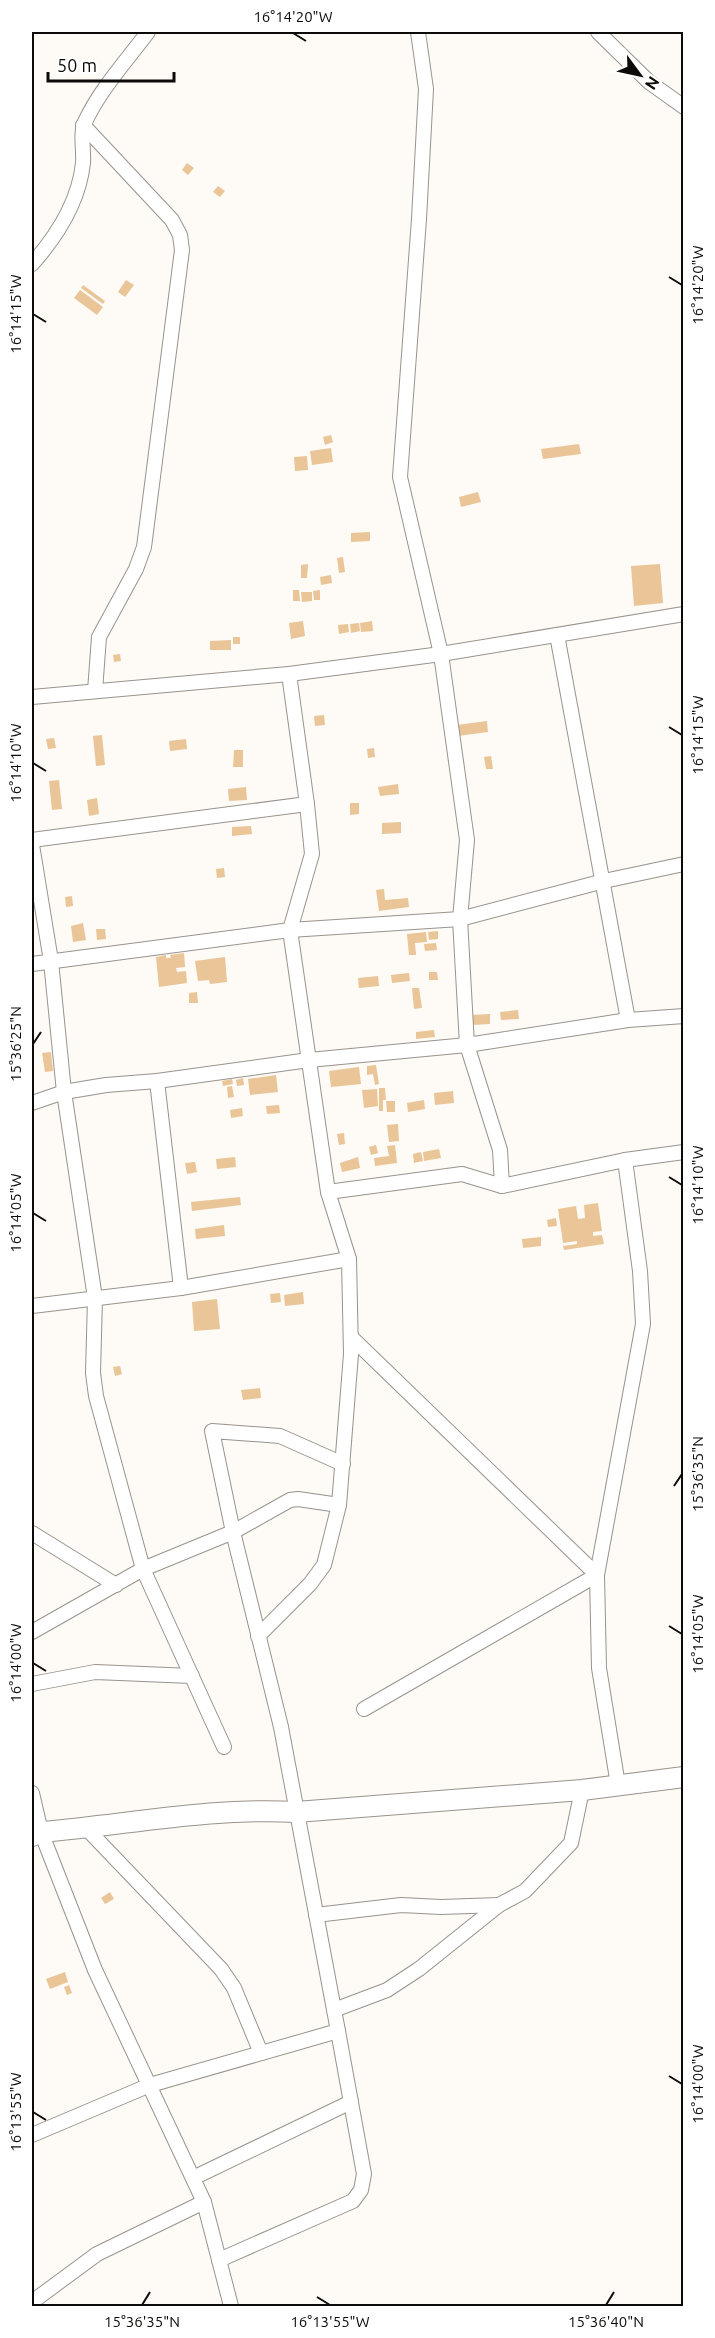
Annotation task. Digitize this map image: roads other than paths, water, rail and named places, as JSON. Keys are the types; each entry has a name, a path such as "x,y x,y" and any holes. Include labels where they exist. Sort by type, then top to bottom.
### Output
{"street":[{"path":"32,264 45,249 73,203 80,184 84,161 83,125 148,32"},
{"path":"418,32 426,89 400,477 441,654 467,840 460,919 467,1045 500,1150 502,1186"},
{"path":"598,32 649,82 684,107"},
{"path":"83,125 172,220 180,235 182,250 144,547 136,569 99,637 94,692"},
{"path":"32,697 289,674 441,654 684,614"},
{"path":"557,635 628,1020"},
{"path":"258,1636 310,1584 324,1565 339,1505 350,1388 352,1338 349,1259 328,1192 290,930 312,854 289,674"},
{"path":"224,1747 143,1569 96,1396 93,1373 95,1298 64,1092 51,962 32,843 307,804"},
{"path":"32,964 290,930 460,919 603,880 684,864"},
{"path":"32,1103 64,1092 309,1060 467,1045 628,1020 684,1016"},
{"path":"157,1081 181,1288"},
{"path":"328,1192 462,1174 502,1186 625,1160 684,1152"},
{"path":"618,1785 599,1668 597,1575 643,1324 638,1260 625,1160"},
{"path":"32,1306 181,1288 349,1259"},
{"path":"352,1338 597,1575"},
{"path":"219,2260 353,2201 361,2190 364,2174 281,1727 233,1532 212,1431 279,1436 343,1464"},
{"path":"32,1632 143,1569 233,1532 290,1500 298,1499 339,1505"},
{"path":"32,1533 116,1585"},
{"path":"364,1710 597,1575"},
{"path":"32,1684 95,1672 192,1676"},
{"path":"36,1834 220,1812 261,1810 296,1812 582,1790 684,1777"},
{"path":"334,2010 387,1990 419,1969 499,1905 525,1891 571,1843 582,1790"},
{"path":"32,1793 36,1834 95,1970 204,2202 231,2307"},
{"path":"86,1828 220,1969 234,1988 261,2053"},
{"path":"316,1915 401,1905 441,1907 499,1905"},
{"path":"32,2135 150,2085 338,2031"},
{"path":"193,2178 351,2102"},
{"path":"37,2300 97,2254 204,2202"}]}
